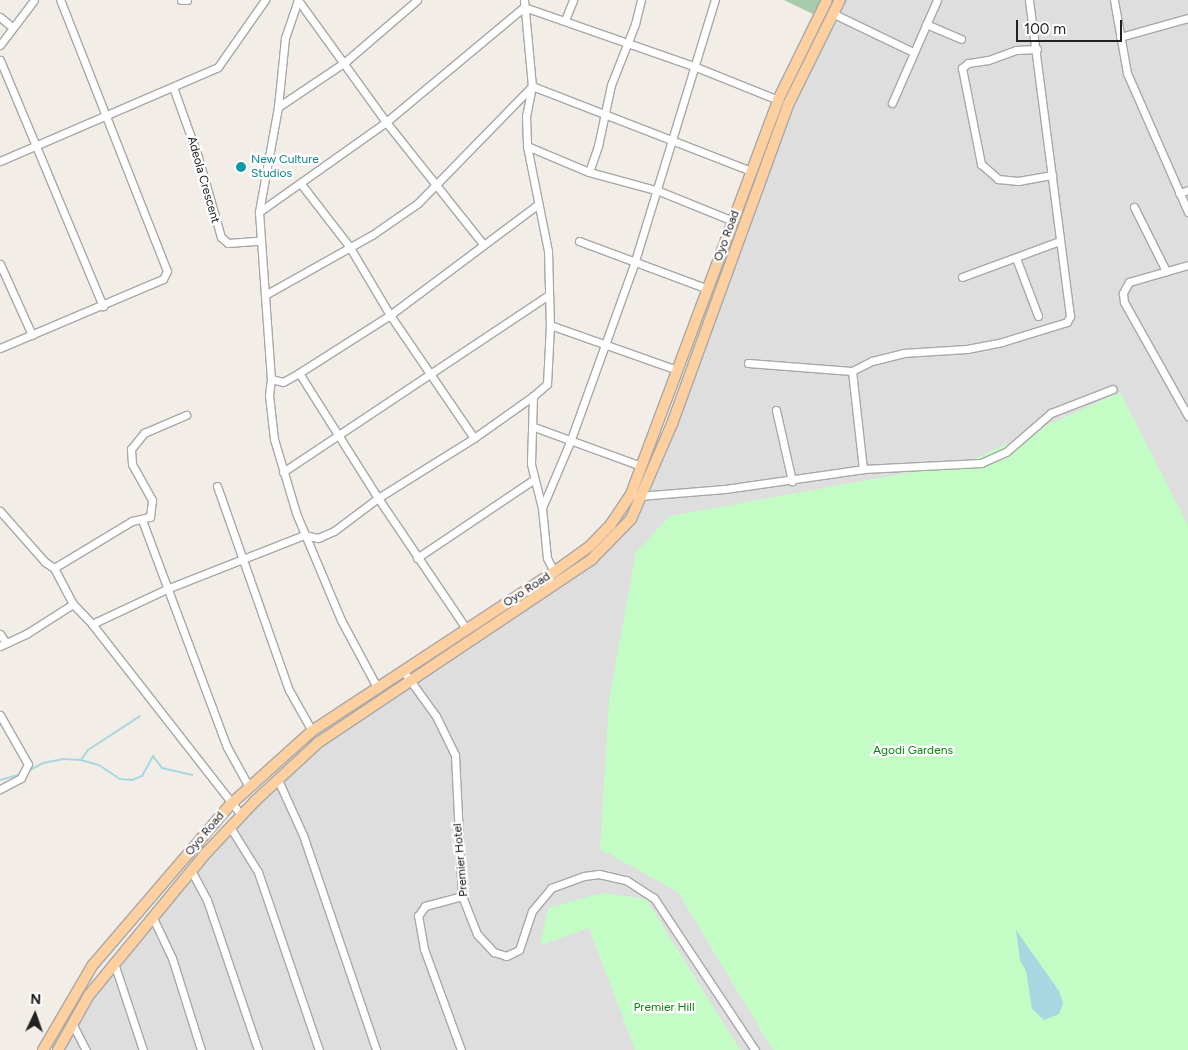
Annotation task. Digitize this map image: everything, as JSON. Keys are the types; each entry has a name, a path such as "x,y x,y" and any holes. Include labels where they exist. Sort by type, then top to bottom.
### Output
{"main road":[{"name":"Oyo Road","path":"58,1050 88,995 241,815 319,742 467,630 554,572 605,532 626,498 631,494 778,100 827,0"},
{"name":"Oyo Road","path":"43,1050 92,966 231,804 249,787 312,731 378,689 408,676 592,560 631,519 672,424 788,105 840,0"},
{"path":"699,314 709,318"}],"street":[{"path":"0,45 34,0"},
{"path":"0,348 163,279 168,271 104,117 60,0"},
{"path":"181,0 187,0"},
{"path":"0,161 36,147 218,66 265,0"},
{"path":"298,0 345,62 386,122 483,244"},
{"path":"298,0 285,38 278,107 259,212 258,241 265,295 271,379 270,418 283,472 304,535 341,620 378,689"},
{"path":"278,107 345,62 417,0"},
{"path":"565,20 573,0"},
{"path":"589,172 611,85 641,0"},
{"path":"542,508 570,442 588,386 606,344 659,191 715,0"},
{"path":"892,103 937,0"},
{"path":"748,363 852,371 872,361 903,353 967,349 1062,325 1070,316 1037,49 1029,0"},
{"path":"1114,0 1127,73 1188,212"},
{"path":"259,212 386,122 524,4"},
{"path":"524,4 626,45 696,67 778,100"},
{"path":"92,624 169,588 304,535 318,538 334,532 378,498 474,438 547,384 550,326 548,250 537,205 527,146 526,116 532,86 524,4"},
{"path":"834,14 913,52"},
{"path":"0,17 12,27"},
{"path":"1120,37 1188,18"},
{"path":"926,24 961,39"},
{"path":"1037,49 1016,50 988,60 968,63 962,68 981,164 998,179 1018,181 1052,175"},
{"path":"0,60 103,306"},
{"path":"532,86 672,142 751,171"},
{"path":"265,295 394,221 436,186 532,86"},
{"name":"Adeola Crescent","path":"173,87 198,157 221,237 228,243 258,241"},
{"path":"527,146 589,172 659,191 733,221"},
{"path":"300,184 349,246 390,315 474,438"},
{"path":"1179,193 1188,190"},
{"path":"271,379 283,382 390,315 537,205"},
{"path":"1134,207 1166,271"},
{"path":"579,241 708,289"},
{"path":"962,277 1060,241"},
{"path":"1016,258 1038,316"},
{"path":"0,264 32,335"},
{"path":"1188,265 1129,282 1125,287 1124,302 1188,416"},
{"path":"283,472 430,376 548,295"},
{"path":"550,326 677,370"},
{"path":"852,371 863,469"},
{"path":"299,373 337,436 467,630"},
{"path":"626,498 792,481 863,469 993,460 1051,413 1113,389"},
{"path":"533,396 534,427 531,447 533,480 542,508 547,558 554,572"},
{"path":"776,410 792,481"},
{"path":"54,568 132,521 150,517 152,500 132,464 131,449 144,434 186,415"},
{"path":"534,427 570,442 641,466"},
{"path":"417,558 533,480"},
{"path":"217,486 289,690 312,731"},
{"path":"0,510 45,562 54,568 73,604 92,624 241,815"},
{"path":"142,520 227,747 249,787"},
{"path":"0,634 3,645 73,604"},
{"name":"Premier Hotel","path":"408,676 436,716 455,755 462,896 477,934 494,952 506,956 519,950 532,910 551,888 584,876 599,874 638,885 654,898 680,934 755,1050"},
{"path":"0,714 28,764 24,774 0,789"},
{"path":"278,780 300,826 376,1050"},
{"path":"230,827 258,872 319,1050"},
{"path":"192,872 207,900 258,1050"},
{"path":"460,1050 424,949 418,916 425,906 462,896"},
{"path":"154,918 172,958 201,1050"},
{"path":"114,963 143,1050"},
{"path":"72,1022 86,1050"}],"shaded area":[{"path":"843,0 1188,0 1188,1050 61,1050 108,968 147,914 189,868 345,721 449,644 562,570 640,501 751,226 792,101"}],"green space":[{"path":"784,0 828,0 821,18"},
{"name":"Agodi Gardens","path":"1120,392 1188,525 1188,1050 773,1050 678,892 600,849 609,701 636,552 670,516 967,462"},
{"name":"Premier Hill","path":"602,893 646,899 740,1050 635,1050 589,928 540,945 548,908"}],"water":[{"path":"1016,930 1059,991 1063,1003 1059,1014 1044,1020 1032,1009 1026,971 1020,960"}],"waterway":[{"path":"81,760 88,750 140,716"},
{"path":"28,771 43,763 63,759 81,760 99,765 120,779 132,780 142,776 153,756 162,768 192,775"},
{"path":"0,780 21,774"}],"place":[{"name":"New Culture Studios","path":"241,167"}]}
